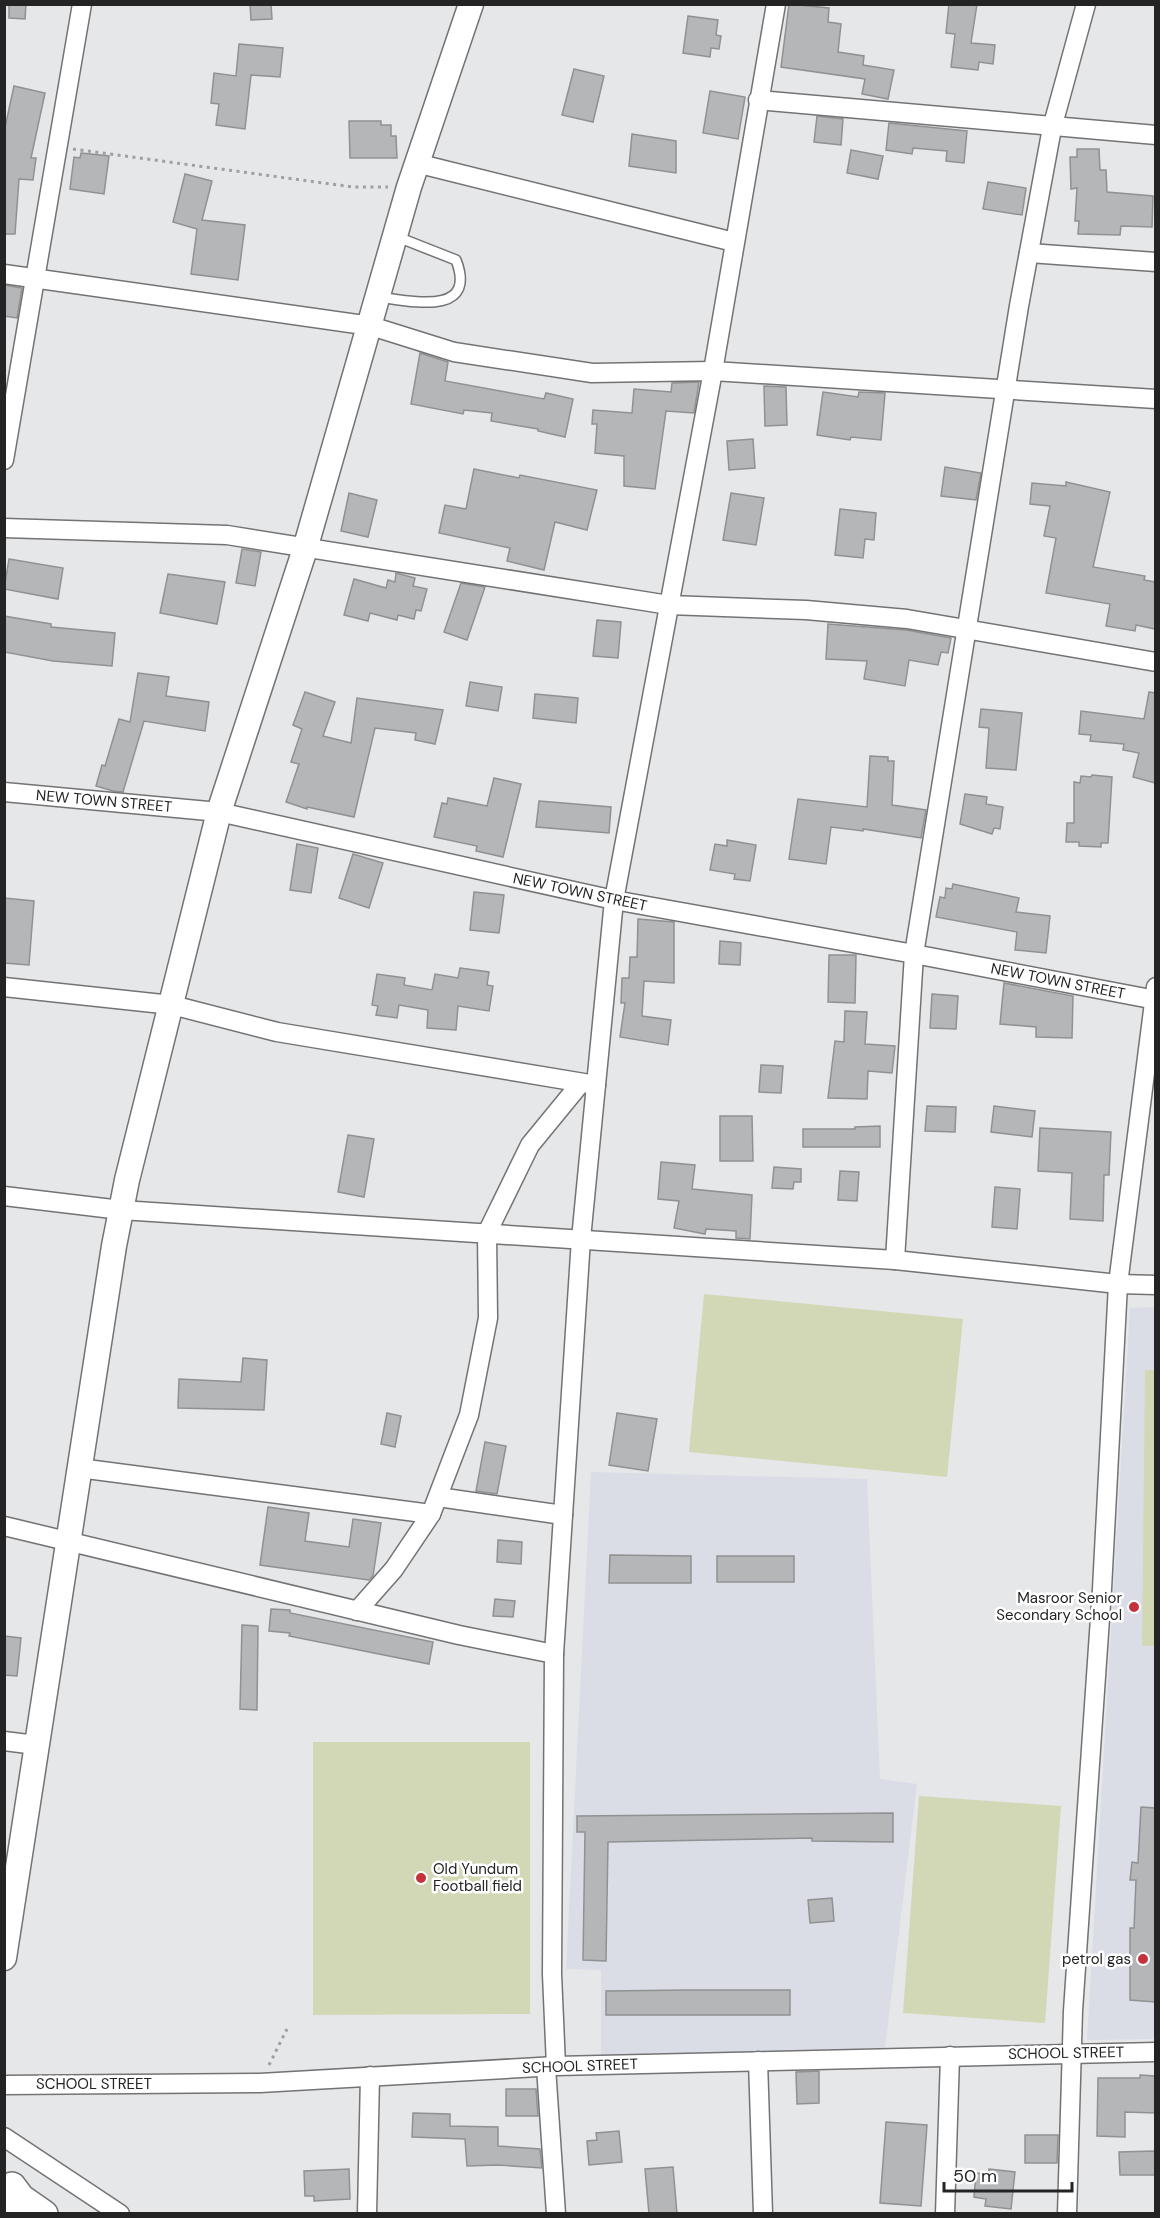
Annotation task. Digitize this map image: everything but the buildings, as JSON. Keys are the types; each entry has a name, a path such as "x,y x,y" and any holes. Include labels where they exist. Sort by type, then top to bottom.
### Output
{"main road":[{"path":"8,2179 21,2198 44,2214"}],"street":[{"path":"4,460 38,277 57,146 82,4"},
{"path":"556,2214 551,2066 554,1654 581,1239 588,1084 614,900 713,371 776,4"},
{"path":"895,1260 914,954 1004,389 1052,128 1086,4"},
{"path":"4,1958 8,1914 121,1210 219,812 305,549 371,326 409,187 468,5"},
{"path":"758,100 1052,128 1155,135"},
{"path":"416,164 734,242"},
{"path":"1029,253 1155,262"},
{"path":"4,274 371,326 454,352 592,373 713,371 1155,399"},
{"path":"4,528 227,535 669,605 806,610 967,627 1155,663"},
{"name":"NEW TOWN STREET","path":"4,792 219,812 614,900 1155,996"},
{"path":"4,987 171,1005 277,1032 588,1084"},
{"path":"1067,2214 1074,2000 1102,1589 1118,1284 1155,996"},
{"path":"357,1611 394,1569 434,1505 469,1415 488,1318 487,1233 530,1145 588,1084"},
{"path":"4,1196 121,1210 895,1260 1155,1286"},
{"path":"79,1468 434,1505 563,1515"},
{"path":"4,1526 357,1611 554,1654"},
{"path":"4,1741 36,1745"},
{"name":"SCHOOL STREET","path":"4,2085 260,2083 551,2066 1155,2052"},
{"path":"945,2214 950,2056"},
{"path":"758,2061 763,2214"},
{"path":"366,2214 370,2076"},
{"path":"4,2137 120,2214"},
{"path":"8,2179 13,2214"}],"lane":[{"path":"378,297 428,304 443,301 454,295 460,284 460,270 456,260 395,236"}],"path":[{"path":"57,146 353,187 409,187"},
{"path":"260,2083 287,2029"}],"shaded area":[{"name":"Masroor Senior Secondary School","path":"1155,1307 1155,2039 1087,2040 1130,1308"},
{"path":"591,1472 867,1479 880,1779 917,1784 885,2048 601,2060 601,1970 566,1969"}],"green space":[{"path":"704,1294 963,1319 947,1477 689,1452"},
{"path":"1145,1370 1156,1370 1155,1646 1142,1646"},
{"name":"Old Yundum Football field","path":"313,1742 530,1742 530,2014 313,2015"},
{"path":"919,1796 1061,1806 1045,2023 903,2013"}],"place":[{"name":"Masroor Senior Secondary School","path":"1134,1607"},
{"name":"Old Yundum Football field","path":"421,1878"},
{"name":"petrol gas","path":"1143,1959"}]}
